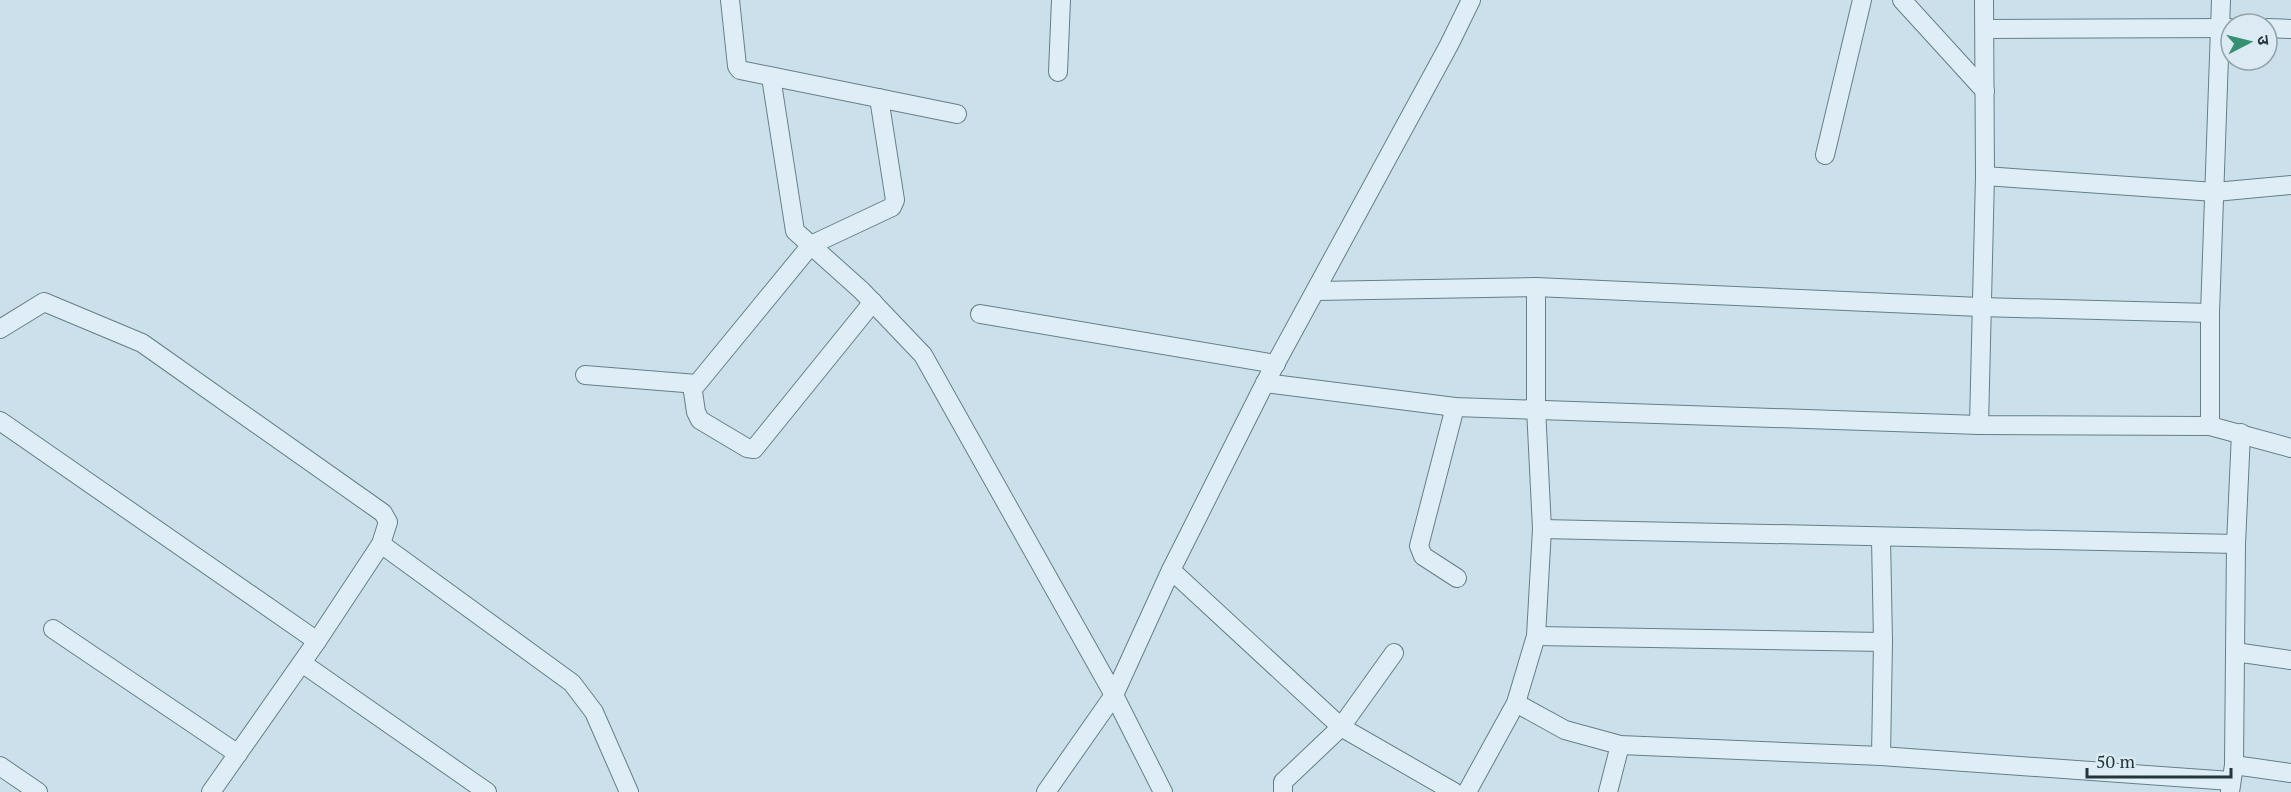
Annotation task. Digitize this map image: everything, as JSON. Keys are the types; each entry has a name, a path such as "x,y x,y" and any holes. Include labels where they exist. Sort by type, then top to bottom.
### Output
{"street":[{"path":"730,0 737,66 740,70 957,114"},
{"path":"1058,72 1060,0"},
{"path":"1046,792 1114,695 1171,570 1265,383 1449,45 1471,0"},
{"path":"1825,155 1862,0"},
{"path":"1902,0 1985,91"},
{"path":"1979,425 1980,307 1985,176 1984,0"},
{"path":"1985,29 2219,28"},
{"path":"2210,426 2210,313 2223,72"},
{"path":"771,77 795,231 873,302 923,355 1114,695 1163,792"},
{"path":"585,375 692,385 702,381 811,245 890,209 894,204 879,98"},
{"path":"1985,176 2215,192 2291,185"},
{"path":"1316,291 1536,287 1980,307 2210,313"},
{"path":"1467,792 1516,703 1536,636 1542,529 1536,408 1536,287"},
{"path":"0,329 44,302 142,343 383,513 388,522 381,544 212,792"},
{"path":"692,385 696,412 700,420 747,448 754,449 873,302"},
{"path":"980,314 1276,364"},
{"path":"1265,383 1455,407 1979,425 2210,426 2291,448"},
{"path":"1455,407 1419,546 1423,556 1457,578"},
{"path":"0,421 317,641"},
{"path":"2232,779 2236,544 2241,433"},
{"path":"1542,529 2236,544"},
{"path":"1881,538 1883,642 1881,756"},
{"path":"381,544 572,683 594,712 628,792"},
{"path":"1171,570 1341,727 1454,792"},
{"path":"53,629 238,754"},
{"path":"1536,636 1883,642"},
{"path":"2235,652 2291,660"},
{"path":"1282,792 1281,785 1285,780 1341,727 1394,653"},
{"path":"302,663 488,792"},
{"path":"1516,703 1564,730 1620,745 1881,756 2232,779 2291,773"},
{"path":"1608,792 1620,745"},
{"path":"0,766 38,792"}]}
